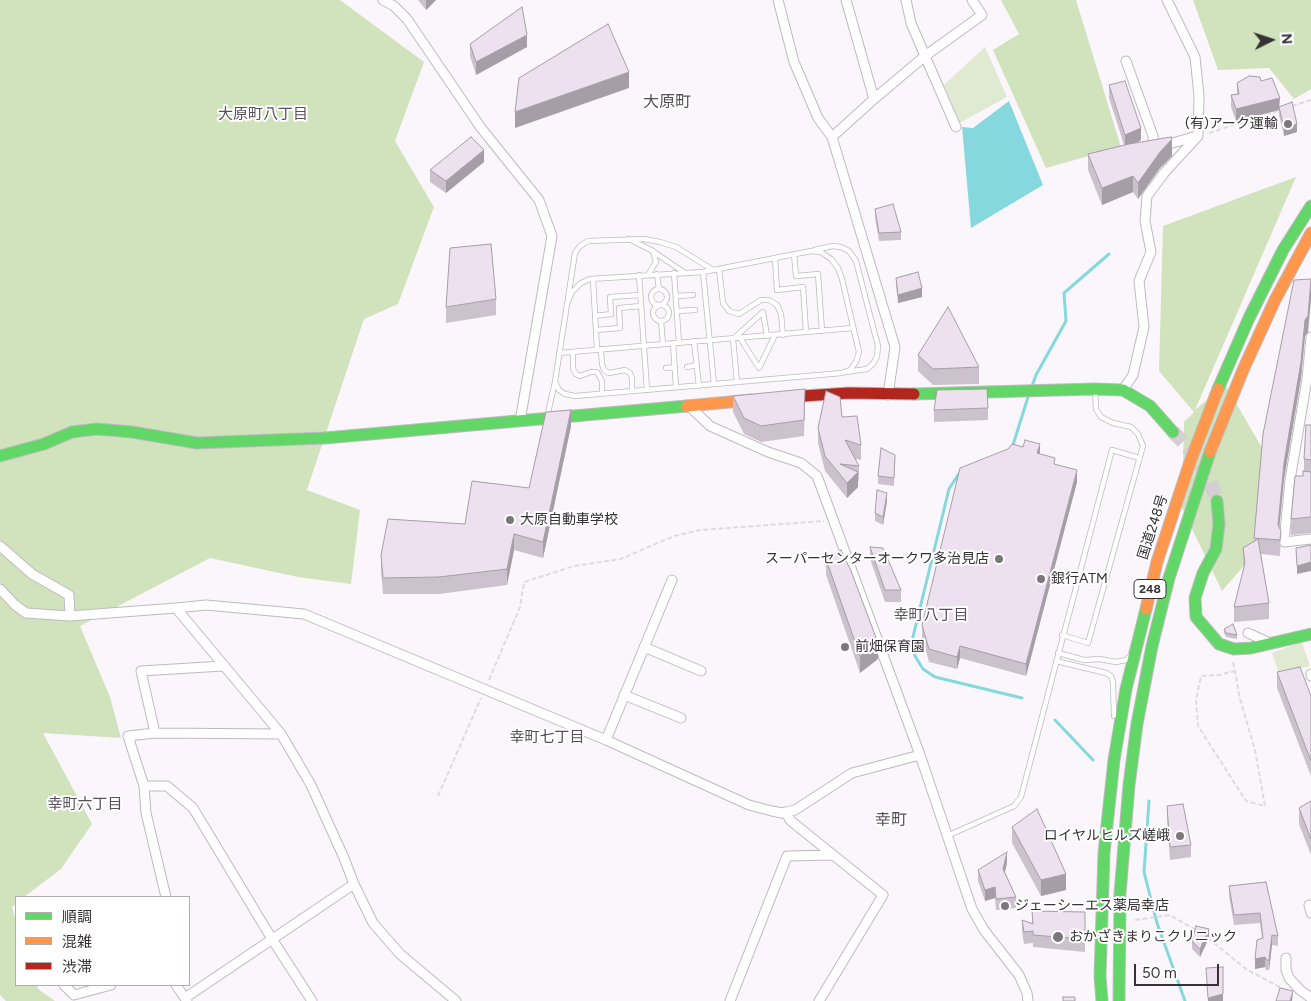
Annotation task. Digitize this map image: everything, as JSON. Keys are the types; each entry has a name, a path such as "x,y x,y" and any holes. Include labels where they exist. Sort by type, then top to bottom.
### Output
{"main road":[{"name":"国道248号","path":"1102,1001 1100,976 1104,853 1118,732 1157,562 1190,462 1221,380 1283,250 1311,206"},
{"name":"248","path":"1120,1001 1119,921 1129,785 1137,724 1152,646 1169,578 1208,458 1243,370 1275,300 1311,233"},
{"path":"781,398 848,393 1124,390 1150,406 1173,432"},
{"path":"0,456 44,444 72,432 97,429 132,432 197,442 325,438 763,399"},
{"path":"1217,502 1219,524 1216,549 1203,573 1194,598 1196,618 1218,644 1230,648 1251,648 1311,634"}],"street":[{"path":"383,0 394,6 407,19 481,128 539,200 552,236 520,421"},
{"path":"778,0 794,62 818,118 832,137 895,347 888,394"},
{"path":"846,0 874,98"},
{"path":"906,0 911,23 956,127"},
{"path":"832,137 874,98 926,56 982,15 972,0"},
{"path":"1124,390 1133,375 1144,327 1139,281 1151,252 1145,221 1147,196 1165,172 1198,136 1199,96 1195,57 1167,0"},
{"path":"1126,61 1153,136 1151,148 1198,136"},
{"path":"1311,337 1309,379 1298,428 1294,480 1284,542 1311,538"},
{"path":"689,406 710,426 768,452 801,463 817,476 920,755 972,909 984,930 1019,975 1027,993 1028,1001"},
{"path":"1298,428 1311,429"},
{"path":"0,546 32,574 69,595 70,616"},
{"path":"606,740 672,580"},
{"path":"0,589 15,605 26,613 70,616 206,605 304,614 606,740 749,805 772,812 795,810 852,773 920,755"},
{"path":"176,608 281,734 311,785 373,923 400,954 456,1001"},
{"path":"1248,633 1272,644"},
{"path":"644,647 701,670"},
{"path":"155,734 140,671 224,666"},
{"path":"624,695 681,718"},
{"path":"166,896 146,814 144,786 128,736 155,734 281,734"},
{"path":"144,786 167,786 193,808 272,939 312,1001"},
{"path":"785,812 791,821 883,895 819,1001"},
{"path":"730,1001 787,856 832,855"},
{"path":"177,986 186,999 354,884"},
{"path":"1286,958 1286,970 1290,978 1300,990 1311,998"},
{"path":"65,986 74,995 107,986"}],"lane":[{"path":"547,419 555,382 575,253 580,246 588,241 644,238 676,247 716,269 723,303 729,311 739,314 761,300 769,300 777,306 782,314 783,335"},
{"path":"628,239 653,252 685,273"},
{"path":"555,382 559,390 565,394 575,396 602,394 842,373 867,369 873,364 877,356 878,346 856,261 849,251 841,247 833,246 703,272 593,279 581,283 572,292 567,304"},
{"path":"810,251 821,252 831,258 838,268 859,352 856,362 850,370 842,373"},
{"path":"648,275 656,262 653,252"},
{"path":"794,254 796,276 818,274 822,331"},
{"path":"775,258 777,290 803,287 806,332"},
{"path":"703,272 714,384"},
{"path":"674,273 679,342"},
{"path":"658,274 659,289"},
{"path":"639,275 647,390"},
{"path":"593,279 596,330 604,370 609,373 624,370 630,373 632,391"},
{"path":"659,289 653,292 651,296 653,301 660,305 667,308 669,313 667,318 662,321 655,319 652,314 655,307 660,305 664,303 667,296 665,292 659,289"},
{"path":"595,316 611,314 610,297 640,295"},
{"path":"676,296 693,295"},
{"path":"596,330 620,328 618,308 641,306"},
{"path":"677,311 695,310"},
{"path":"732,338 763,312 767,336"},
{"path":"662,321 663,344"},
{"path":"559,353 853,328"},
{"path":"740,338 759,368 776,335"},
{"path":"732,338 736,382"},
{"path":"694,341 699,386"},
{"path":"673,343 676,387"},
{"path":"573,352 573,369 576,374 580,376 597,372 602,381 602,394"},
{"path":"687,367 697,366"},
{"path":"666,368 675,368"},
{"path":"1062,636 1088,643 1143,446 1138,434 1131,427 1113,423 1101,417 1096,409 1095,389"},
{"path":"948,836 1014,806 1020,798 1112,450 1139,458"},
{"path":"1058,653 1084,660 1100,659 1116,662 1126,660 1135,652"},
{"path":"1056,662 1106,673 1111,676 1114,682 1113,712 1118,732"}],"path":[{"path":"1198,136 1311,100"},
{"path":"438,796 520,607 524,582 574,566 621,559 674,536 700,530 833,521"},
{"path":"1230,648 1235,671 1240,699 1255,750 1265,806 1246,801 1198,726 1196,700 1201,676 1219,675 1235,671"},
{"path":"1119,921 1170,916 1202,932 1246,969 1290,992"}],"green space":[{"path":"0,0 340,0 424,62 395,141 434,207 398,304 364,319 307,490 360,510 351,584 298,577 210,558 80,626 110,697 121,738 43,733 92,824 61,869 25,896 15,896 15,905 12,907 15,917 15,986 37,986 38,989 55,1001 6,1001 0,995"},
{"path":"1001,0 1076,0 1121,147 1046,168 993,50 1019,34"},
{"path":"1193,0 1311,0 1311,89 1294,99 1269,68 1218,70"},
{"path":"985,47 1007,97 960,123 944,85"},
{"path":"1296,177 1195,410 1225,384 1273,467 1254,554 1222,591 1182,508 1184,422 1194,412 1159,371 1163,226"},
{"path":"1302,642 1310,666 1279,674 1272,653"}],"water":[{"path":"1009,101 1043,185 971,228 962,127 973,128"}],"building":[{"path":"522,7 527,35 476,62 470,44"},
{"path":"608,24 629,72 515,112 519,78"},
{"path":"1249,76 1260,77 1261,81 1272,78 1280,98 1236,109 1231,95 1239,94 1237,83"},
{"path":"1125,81 1141,128 1125,135 1109,85"},
{"path":"1292,102 1297,124 1284,128 1279,107"},
{"path":"471,137 484,150 446,181 430,170"},
{"path":"1171,137 1172,139 1160,152 1138,183 1133,176 1102,188 1088,154 1129,144"},
{"path":"893,204 901,232 879,233 875,209"},
{"path":"491,244 496,299 446,307 450,248"},
{"path":"918,272 922,288 898,295 896,278"},
{"path":"1311,279 1308,316 1305,320 1301,362 1284,463 1278,525 1281,531 1280,540 1254,538 1263,434 1294,280"},
{"path":"948,307 979,367 933,369 918,355"},
{"path":"805,389 804,420 761,426 744,418 733,396"},
{"path":"987,389 988,408 934,410 937,390"},
{"path":"826,391 840,397 842,417 857,416 861,445 845,440 859,466 840,464 858,472 847,483 825,456 818,428"},
{"name":"大原自動車学校","path":"571,410 543,542 514,534 507,569 439,577 383,578 381,555 388,519 465,524 472,481 529,488 546,412"},
{"path":"1306,425 1311,425 1311,460 1304,459"},
{"name":"スーパーセンターオークワ多治見店","path":"1025,440 1040,444 1037,453 1055,458 1054,464 1077,470 1026,664 960,646 957,657 929,649 922,625 960,468 1008,449 1012,444 1023,447"},
{"path":"881,448 895,455 894,478 878,476"},
{"path":"1303,471 1311,472 1311,517 1291,519 1295,476 1303,476"},
{"path":"877,490 887,493 883,517 875,513"},
{"path":"1258,539 1269,603 1234,607 1245,563 1243,548"},
{"path":"1311,545 1311,562 1297,566 1296,548"},
{"path":"870,547 883,548 901,590 885,590"},
{"path":"841,550 851,571 878,643 860,656 826,559"},
{"path":"1233,624 1237,635 1226,633 1224,629"},
{"path":"1300,667 1311,696 1311,761 1277,672"},
{"path":"1311,801 1311,839 1299,808"},
{"path":"1183,804 1191,845 1170,847 1167,806"},
{"path":"1037,809 1066,874 1041,880 1012,827"},
{"path":"1007,852 1003,869 1016,897 996,899 995,887 985,890 978,870"},
{"path":"1266,882 1278,936 1272,935 1269,960 1266,960 1265,957 1255,959 1257,940 1263,938 1260,913 1234,915 1229,886"},
{"path":"1032,911 1085,912 1085,939 1033,935 1033,931 1024,932 1022,920 1033,924"},
{"path":"1196,926 1209,929 1200,949 1192,941"},
{"path":"1223,967 1223,994 1208,998 1206,968"},
{"path":"1280,988 1293,991 1290,1001 1276,1001"},
{"path":"1063,997 1075,997 1075,1001 1063,1001"}],"waterway":[{"path":"1032,386 1036,375 1066,321 1064,293 1109,254"},
{"path":"1012,448 1029,394"},
{"path":"960,472 949,489 912,641 915,656 923,669 935,677 1022,698"},
{"path":"1055,720 1093,760"},
{"path":"1149,801 1144,872 1157,923 1185,1001"}],"tunnel":[{"path":"1173,432 1188,447 1199,462 1210,481 1217,501"}],"traffic: fast":[{"path":"1218,389 1249,318 1283,250 1311,206"},
{"path":"914,394 1095,389 1123,390 1150,406 1173,432"},
{"path":"0,456 44,444 72,432 97,429 132,432 197,443 325,438 687,406"},
{"path":"1119,1001 1120,894 1129,785 1137,724 1152,646 1169,578 1210,452"},
{"path":"1217,501 1219,524 1216,549 1203,573 1195,598 1196,617 1219,644 1234,649 1251,648 1311,634"},
{"path":"1102,1001 1100,976 1104,853 1114,760 1126,689 1146,609"}],"traffic: slow":[{"path":"1210,452 1243,370 1275,300 1311,233"},
{"path":"1146,609 1157,562 1190,462 1218,389"},
{"path":"687,406 751,400"}],"traffic: jam":[{"path":"788,397 848,393 914,394"}],"place":[{"name":"(有)アーク運輸","path":"1288,124"},
{"name":"大原自動車学校","path":"510,520"},
{"name":"スーパーセンターオークワ多治見店","path":"999,559"},
{"name":"銀行ATM","path":"1041,579"},
{"name":"前畑保育園","path":"845,647"},
{"name":"ロイヤルヒルズ嵯峨","path":"1180,836"},
{"name":"ジェーシーエス薬局幸店","path":"1005,906"},
{"name":"おかざきまりこクリニック","path":"1058,937"}],"district":[{"name":"大原町","path":"667,102"},
{"name":"大原町八丁目","path":"263,115"},
{"name":"幸町八丁目","path":"931,616"},
{"name":"幸町七丁目","path":"547,738"},
{"name":"幸町六丁目","path":"85,805"},
{"name":"幸町","path":"891,820"}]}
